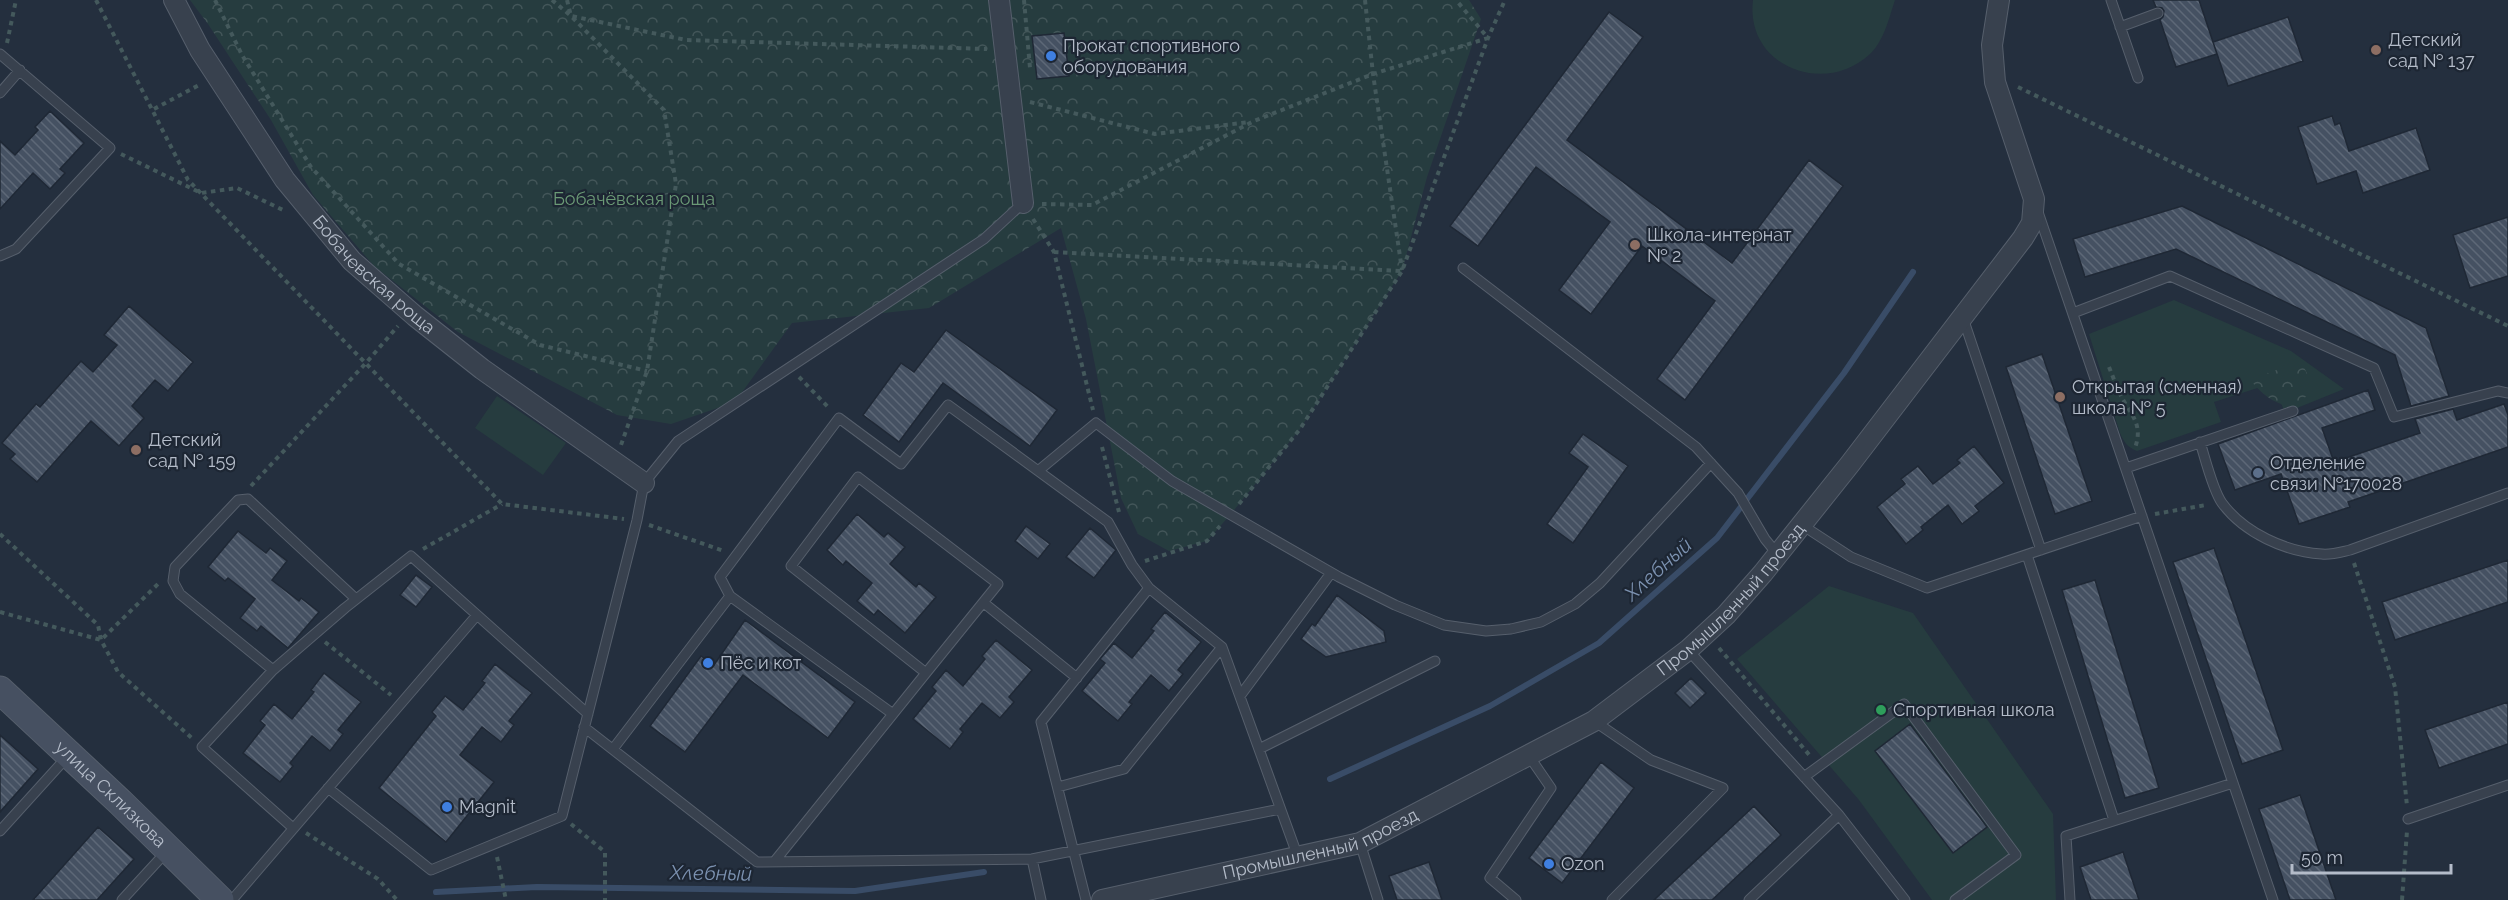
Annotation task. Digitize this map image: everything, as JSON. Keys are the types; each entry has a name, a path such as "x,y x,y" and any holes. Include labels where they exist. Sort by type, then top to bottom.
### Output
{"street":[{"name":"Бобачевская роща","path":"174,0 200,50 285,180 352,261 410,312 482,369 644,483"},
{"path":"999,0 1023,203"},
{"name":"Промышленный проезд","path":"1102,900 1360,843 1594,721 1688,650 1726,615 1802,525 2029,229 2034,213 2034,199 2000,103 1994,75 1992,45 1999,0"},
{"name":"улица Склизкова","path":"0,690 220,900"}],"lane":[{"path":"2111,0 2138,78"},
{"path":"2120,27 2158,13"},
{"path":"0,256 16,249 110,148 2,55"},
{"path":"0,93 20,70"},
{"path":"2034,199 2273,900"},
{"path":"328,788 431,870 562,816 637,520 644,483 678,441 984,239 1023,203"},
{"path":"1463,268 1696,447 1738,493 1759,529 1778,555"},
{"path":"2073,313 2170,276 2374,368 2394,417 2498,391 2508,393"},
{"path":"1963,318 2041,550"},
{"path":"892,714 729,596 720,577 838,418 902,464 948,405 1108,522 1132,565 1149,588 1222,647 1298,857"},
{"path":"2126,468 2294,411"},
{"path":"1038,471 1096,423 1172,482 1331,573 1395,605 1444,625 1486,631 1511,629 1541,622 1575,603 1600,583 1711,463"},
{"path":"2200,442 2221,502 2245,526 2272,541 2300,551 2324,555 2350,550 2508,493"},
{"path":"774,862 998,584 858,477 791,566 926,673"},
{"path":"273,670 180,594 173,581 175,567 238,500 248,500 356,599"},
{"path":"1802,525 1851,557 1927,588 2142,516"},
{"path":"2027,555 2114,820"},
{"path":"294,827 202,747 273,670 356,599 411,556 588,714"},
{"path":"1240,696 1331,573"},
{"path":"1086,900 1041,723 1149,588"},
{"path":"613,749 729,596"},
{"path":"984,603 1077,678"},
{"path":"232,900 477,615"},
{"path":"1058,787 1124,769 1222,647"},
{"path":"1688,650 1839,814 1905,900"},
{"path":"1259,749 1435,661"},
{"path":"1804,777 1904,704 2016,855 1955,900"},
{"path":"1594,721 1651,760 1723,788 1612,900"},
{"path":"584,728 757,862 1032,859 1280,809"},
{"path":"0,831 69,754"},
{"path":"1516,900 1490,878 1551,788 1529,756"},
{"path":"2070,900 2066,836 2233,783"},
{"path":"2408,819 2508,785"},
{"path":"1749,900 1839,814"},
{"path":"1360,843 1378,900"},
{"path":"122,900 169,849"},
{"path":"1032,859 1041,900"}],"path":[{"path":"2,55 16,0"},
{"path":"96,0 154,109 188,180 502,504"},
{"path":"214,0 242,55 311,167 399,264 540,345 647,371"},
{"path":"552,0 572,16 664,110 676,184 647,371 615,463"},
{"path":"567,0 572,16"},
{"path":"1365,0 1373,74 1402,271"},
{"path":"1456,0 1488,38"},
{"path":"1132,565 1207,541 1300,429 1402,271 1488,38 1505,0"},
{"path":"572,16 686,40 1003,49"},
{"path":"1023,203 1092,205 1254,121 1373,74 1488,38"},
{"path":"154,109 217,75"},
{"path":"1994,75 2508,326"},
{"path":"1012,99 1033,102 1155,134 1254,121"},
{"path":"110,148 201,193 237,188 285,211"},
{"path":"1023,203 1054,252 1121,521"},
{"path":"1054,252 1402,271"},
{"path":"238,500 366,363 410,312"},
{"path":"791,367 838,418"},
{"path":"2142,516 2221,502"},
{"path":"411,556 502,504 637,520 736,556"},
{"path":"0,534 98,625 101,640 118,672 202,747"},
{"path":"2350,550 2395,687 2408,819 2402,900"},
{"path":"101,640 175,567"},
{"path":"0,612 101,640"},
{"path":"1707,633 1819,766"},
{"path":"315,634 401,704"},
{"path":"562,816 606,852 605,900"},
{"path":"294,827 378,879 397,900"},
{"path":"500,876 506,900"}],"green space":[{"name":"Бобачёвская роща","path":"190,0 1469,0 1481,19 1427,177 1402,271 1300,429 1230,515 1207,541 1169,551 1138,534 1121,498 1086,319 1061,228 929,308 792,323 735,402 671,424 617,415 458,332 374,266 313,195 271,120"},
{"path":"1753,0 1895,0 1882,36 1870,54 1851,67 1831,73 1811,73 1791,68 1774,57 1761,42 1754,23"},
{"path":"2174,300 2291,351 2344,389 2285,413 2273,383 2214,402 2221,422 2137,451 2126,444 2120,433 2089,334"},
{"path":"2290,361 2302,364 2310,383 2305,398 2292,407 2269,398 2251,381 2251,373 2261,370 2270,374"},
{"path":"497,396 566,443 543,475 475,428"},
{"name":"Спортивная школа","path":"1829,586 1913,613 2053,814 2056,900 1932,900 1859,800 1737,659"}],"building":[{"path":"2153,0 2199,0 2217,54 2176,67 2160,20 2164,11 2156,7"},
{"path":"1609,12 1643,37 1567,140 1732,263 1809,160 1843,186 1685,400 1657,379 1715,301 1642,246 1591,314 1559,290 1610,222 1536,167 1478,246 1450,226"},
{"path":"2288,17 2303,61 2228,86 2213,42"},
{"name":"Прокат спортивного оборудования","path":"1064,33 1069,76 1037,79 1032,36"},
{"path":"50,111 84,143 60,169 65,173 50,189 33,173 0,209 0,141 15,155 38,130 35,127"},
{"path":"2332,116 2335,125 2340,123 2349,151 2416,128 2430,170 2363,193 2356,171 2317,184 2298,127"},
{"path":"2182,206 2426,328 2449,396 2411,406 2395,355 2176,249 2085,277 2073,239"},
{"path":"2508,217 2508,276 2470,288 2453,235"},
{"path":"129,306 193,362 168,391 155,380 132,406 144,418 119,446 91,421 37,482 10,459 15,454 2,443 36,404 40,407 81,361 93,372 117,345 104,335"},
{"path":"946,330 1057,410 1030,446 943,383 899,442 863,415 901,363 914,372"},
{"path":"2042,354 2092,501 2055,514 2006,367"},
{"path":"2368,390 2375,410 2322,428 2334,462 2420,433 2415,419 2453,409 2457,420 2504,404 2508,415 2508,447 2348,502 2350,507 2299,524 2281,474 2235,490 2218,444"},
{"path":"1583,434 1628,466 1573,543 1547,524 1588,467 1569,453"},
{"path":"1974,446 2004,483 1975,506 1979,511 1962,524 1948,505 1921,527 1923,530 1906,544 1877,507 1905,484 1901,479 1918,466 1933,484 1960,463 1957,460"},
{"path":"857,514 884,537 888,533 905,547 890,564 916,587 919,583 936,597 905,633 878,610 874,615 857,601 872,583 846,561 843,565 827,550"},
{"path":"1026,526 1050,544 1038,559 1015,541"},
{"path":"1090,528 1116,550 1094,578 1066,557"},
{"path":"238,531 266,553 270,548 287,561 272,580 299,601 301,598 319,612 288,648 261,626 257,631 240,618 255,599 228,578 225,581 208,567"},
{"path":"2214,548 2283,750 2242,764 2173,562"},
{"path":"2508,560 2508,602 2395,640 2382,602"},
{"path":"416,575 432,587 416,607 400,595"},
{"path":"2095,580 2159,788 2125,798 2062,590"},
{"path":"1337,595 1384,631 1386,642 1326,657 1301,639 1312,624 1315,626"},
{"path":"1165,612 1201,642 1178,670 1183,674 1169,691 1151,675 1129,702 1132,704 1118,721 1082,691 1105,663 1100,659 1114,643 1132,658 1154,631 1151,629"},
{"path":"745,620 855,702 828,738 743,675 685,752 650,726 701,656 714,665"},
{"path":"996,640 1032,670 1009,697 1014,702 1000,718 982,703 960,729 963,732 950,749 913,719 936,691 932,687 946,670 963,686 985,659 982,656"},
{"path":"495,664 532,693 509,721 514,725 501,742 482,727 460,755 494,782 446,842 379,788 436,716 432,712 445,696 463,710 485,683 482,681"},
{"path":"324,673 361,702 338,730 343,734 330,751 312,736 290,763 293,766 280,782 243,753 265,725 260,721 274,704 292,719 314,692 311,690"},
{"path":"1691,678 1706,693 1690,708 1675,693"},
{"path":"2508,702 2508,744 2439,768 2425,730"},
{"path":"1910,724 1987,827 1953,853 1875,751"},
{"path":"0,735 38,769 0,812"},
{"path":"1601,762 1634,788 1562,883 1529,858"},
{"path":"2300,795 2336,900 2290,900 2259,809"},
{"path":"1754,806 1781,835 1712,900 1654,900"},
{"path":"98,827 134,859 97,900 33,900"},
{"path":"2123,852 2139,900 2091,900 2080,867"},
{"path":"1429,862 1442,900 1397,900 1389,876"}],"waterway":[{"name":"Хлебный","path":"1330,779 1490,706 1599,643 1717,538 1844,373 1913,272"},
{"name":"Хлебный","path":"436,892 537,887 855,891 984,872"}],"place":[{"name":"Детский сад № 137","path":"2376,50"},
{"name":"Прокат спортивного оборудования","path":"1051,56"},
{"name":"Школа-интернат № 2","path":"1635,245"},
{"name":"Открытая (сменная) школа № 5","path":"2060,397"},
{"name":"Детский сад № 159","path":"136,450"},
{"name":"Отделение связи №170028","path":"2258,473"},
{"name":"Пёс и кот","path":"708,663"},
{"name":"Спортивная школа","path":"1881,710"},
{"name":"Magnit","path":"447,807"},
{"name":"Ozon","path":"1549,864"}]}
